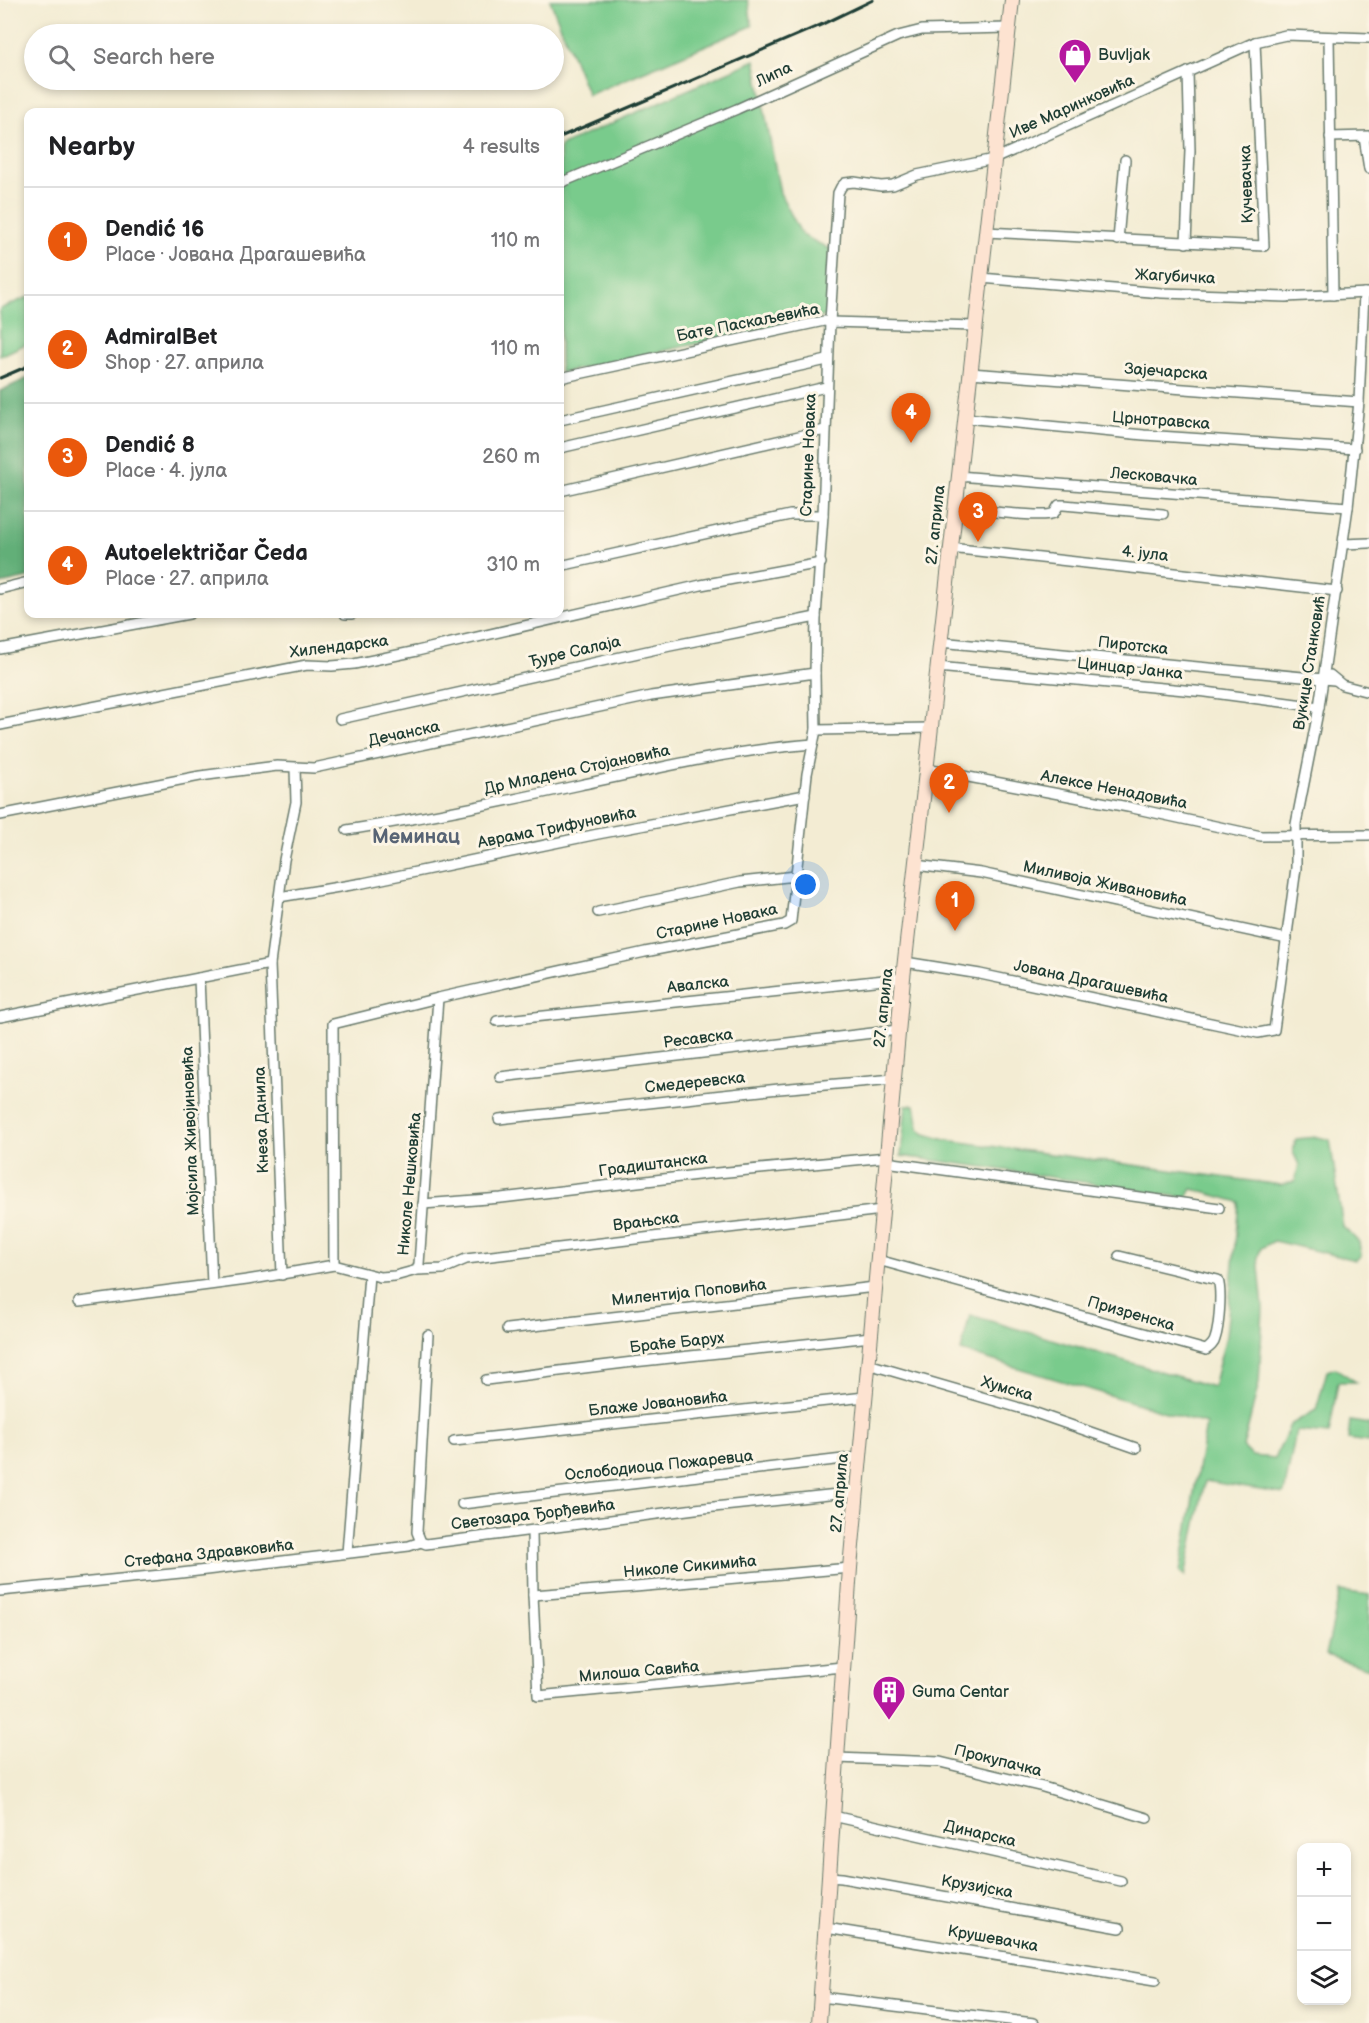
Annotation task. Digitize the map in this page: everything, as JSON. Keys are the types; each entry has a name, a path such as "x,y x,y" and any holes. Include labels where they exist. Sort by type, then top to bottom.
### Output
{"main road":[{"name":"27. априла","path":"819,2023 850,1568 898,1030 1012,0"}],"street":[{"name":"Липа","path":"564,181 737,109 898,36 922,30 1009,28"},
{"name":"Иве Маринковића","path":"994,159 1255,42 1286,35 1369,38"},
{"path":"1329,37 1333,295"},
{"name":"Кучевачка","path":"986,232 1264,246 1255,42"},
{"path":"1186,243 1190,151 1188,72"},
{"path":"1330,137 1367,137 1369,169"},
{"name":"Бате Паскаљевића","path":"564,377 824,321 830,322 838,193 845,183 893,185 917,175 994,159"},
{"path":"1118,240 1125,160"},
{"name":"Жагубичка","path":"981,278 1162,293 1286,297 1366,293"},
{"name":"Вукице Станковић","path":"1270,1032 1276,1026 1296,868 1296,824 1323,680 1348,507 1359,402 1366,293"},
{"path":"830,322 975,326"},
{"name":"Старине Новака","path":"334,1265 333,1024 645,952 784,925 791,921 805,795 816,730 816,617 823,515 830,322"},
{"path":"564,419 828,360"},
{"name":"Зајечарска","path":"970,374 1359,402"},
{"path":"564,447 826,387"},
{"name":"Црнотравска","path":"965,418 1144,435 1354,449"},
{"path":"564,490 825,430"},
{"name":"Лесковачка","path":"958,476 1348,507"},
{"path":"955,508 1031,515 1054,513 1059,505 1064,505 1163,514"},
{"path":"564,565 790,515 823,515"},
{"path":"1343,544 1369,543"},
{"name":"4. јула","path":"951,548 1337,591"},
{"name":"Хилендарска","path":"564,617 701,585 820,563"},
{"path":"0,589 24,583"},
{"name":"Ђуре Салаја","path":"340,719 670,646 816,617"},
{"path":"0,649 167,618"},
{"name":"Хилендарска","path":"0,725 307,664 332,666 354,664 559,618"},
{"name":"Пиротска","path":"940,642 1323,680 1338,682 1369,692"},
{"path":"1319,702 1338,682 1325,665"},
{"name":"Цинцар Јанка","path":"937,667 1319,702"},
{"name":"Дечанска","path":"0,815 200,776 277,766 315,768 651,696 815,672"},
{"path":"816,730 930,728"},
{"name":"Др Младена Стојановића","path":"347,830 427,817 676,764 776,747 813,744"},
{"name":"Кнеза Данила","path":"282,1275 270,964 284,860 296,802 296,768"},
{"name":"Алексе Ненадовића","path":"926,768 1128,807 1261,836 1369,835"},
{"name":"Аврама Трифуновића","path":"279,897 363,883 598,834 805,795"},
{"name":"Миливоја Живановића","path":"915,865 981,873 1287,939"},
{"path":"598,912 740,882 796,876"},
{"name":"Јована Драгашевића","path":"905,962 980,974 1258,1033 1270,1032"},
{"path":"0,1017 270,964"},
{"name":"Мојсила Живојиновића","path":"199,978 212,1284"},
{"name":"Авалска","path":"497,1021 903,978"},
{"name":"Николе Нешковића","path":"79,1302 282,1275 334,1265 380,1277 395,1276 417,1270 438,998"},
{"name":"Ресавска","path":"500,1077 898,1030"},
{"name":"Смедеревска","path":"499,1119 894,1079"},
{"name":"Градиштанска","path":"423,1204 501,1198 706,1174 887,1159 1219,1208"},
{"name":"Врањска","path":"417,1270 443,1269 466,1259 882,1210"},
{"name":"Призренска","path":"878,1260 1206,1350 1212,1346 1218,1313 1220,1286 1218,1280 1119,1256"},
{"path":"347,1553 369,1275"},
{"name":"Милентија Поповића","path":"507,1329 875,1287"},
{"path":"421,1542 417,1532 428,1335"},
{"name":"Браће Барух","path":"486,1380 871,1337"},
{"name":"Хумска","path":"868,1364 1030,1411 1136,1448"},
{"name":"Блаже Јовановића","path":"454,1441 865,1397"},
{"name":"Ослободиоца Пожаревца","path":"462,1504 860,1457"},
{"name":"Светозара Ђорђевића","path":"421,1542 426,1544 695,1509 857,1492"},
{"path":"532,1531 533,1594"},
{"name":"Стефана Здравковића","path":"0,1591 181,1573 409,1546 421,1542"},
{"name":"Николе Сикимића","path":"533,1594 850,1568"},
{"name":"Милоша Савића","path":"533,1594 538,1696 843,1667"},
{"name":"Прокупачка","path":"837,1758 940,1762 1043,1787 1147,1818"},
{"name":"Динарска","path":"833,1816 1121,1881"},
{"name":"Крузијска","path":"829,1877 1120,1928"},
{"name":"Крушевачка","path":"825,1928 1155,1981"},
{"path":"821,1996 1034,2023"}],"green space":[{"path":"550,0 748,0 752,26 588,95 564,35 564,24 560,24"},
{"path":"755,60 780,193 802,235 830,249 827,316 564,372 564,144"},
{"path":"24,299 24,345 0,356 0,309"},
{"path":"24,380 24,579 0,584 0,391"},
{"path":"906,1105 915,1105 919,1129 925,1134 946,1140 1281,1185 1295,1181 1299,1165 1293,1152 1296,1139 1318,1137 1330,1140 1343,1227 1359,1242 1361,1256 1355,1260 1274,1241 1261,1248 1258,1257 1263,1308 1259,1383 1243,1447 1252,1456 1275,1458 1290,1425 1316,1410 1327,1371 1335,1368 1356,1382 1338,1382 1329,1434 1296,1431 1284,1494 1205,1481 1185,1576 1180,1572 1206,1424 961,1351 970,1315 1213,1387 1226,1336 1239,1202 1192,1189 1187,1198 901,1156"},
{"path":"1350,1421 1369,1424 1369,1442 1348,1439"},
{"path":"1340,1591 1369,1595 1369,1669 1326,1655"}],"railway":[{"path":"564,135 823,24 873,0"},
{"path":"0,378 24,368"}],"place":[{"name":"Buvljak","path":"1075,84"},
{"name":"Autoelektričar Čeda","path":"911,443"},
{"name":"Dendić 8","path":"978,542"},
{"name":"AdmiralBet","path":"949,813"},
{"name":"Dendić 16","path":"955,931"},
{"name":"Guma Centar","path":"889,1721"}],"district":[{"name":"Меминац","path":"416,837"}]}
